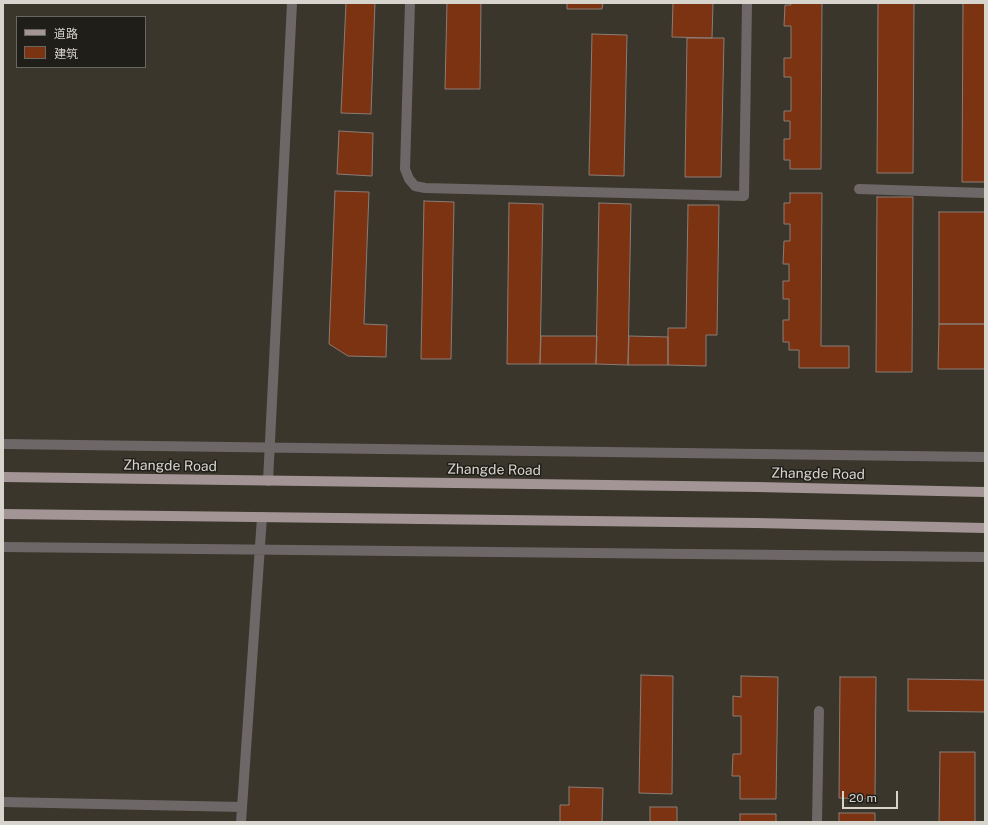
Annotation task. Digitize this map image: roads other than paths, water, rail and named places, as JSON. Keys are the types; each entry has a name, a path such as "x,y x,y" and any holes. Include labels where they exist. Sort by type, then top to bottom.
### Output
{"main road":[{"name":"Zhangde Road","path":"3,477 764,487 985,492"},
{"path":"3,514 985,528"}],"street":[{"path":"268,481 292,3"},
{"path":"410,3 405,170 409,179 415,186 425,188 744,196 747,3"},
{"path":"859,189 985,193"},
{"path":"3,444 985,457"},
{"path":"241,822 262,517"},
{"path":"3,547 985,557"},
{"path":"816,822 819,711"},
{"path":"3,802 242,807"}]}
